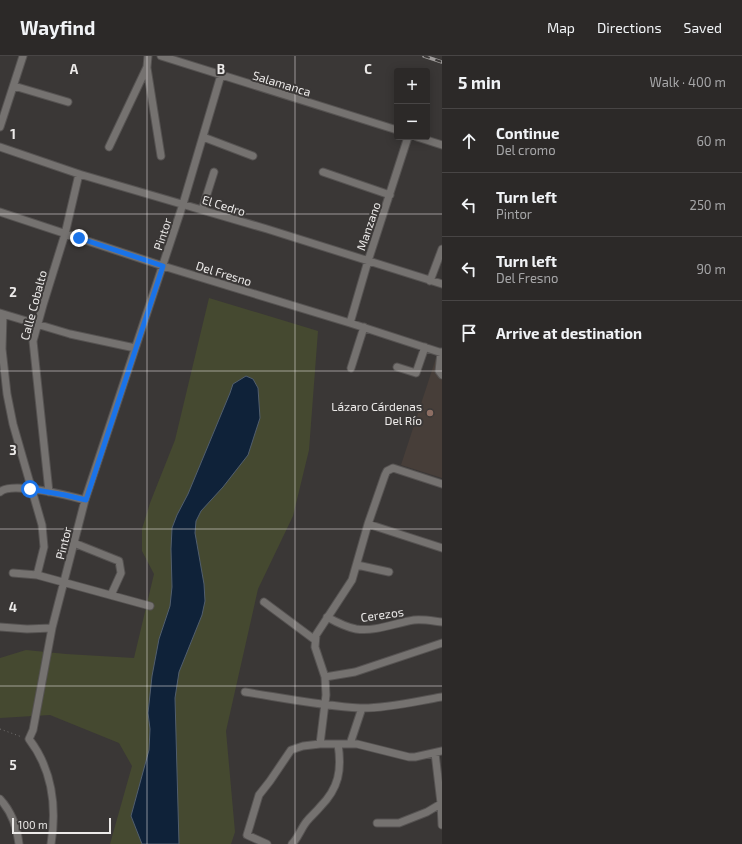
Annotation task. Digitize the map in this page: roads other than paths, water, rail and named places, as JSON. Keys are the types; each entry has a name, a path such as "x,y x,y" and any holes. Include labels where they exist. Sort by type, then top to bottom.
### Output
{"street":[{"path":"0,127 23,56"},
{"path":"148,56 147,67 161,156"},
{"name":"Salamanca","path":"161,56 394,129"},
{"path":"109,147 147,67"},
{"name":"Pintor","path":"51,844 53,822 50,785 42,759 29,739 33,730 52,628 86,500 183,204 221,75"},
{"path":"14,86 68,102"},
{"path":"203,137 253,156"},
{"name":"Manzano","path":"350,323 407,140"},
{"path":"427,140 442,145"},
{"name":"El Cedro","path":"0,147 79,174 183,204 442,284"},
{"path":"202,210 214,172"},
{"path":"323,172 390,195"},
{"name":"Calle Cobalto","path":"49,492 33,341 65,234 79,174"},
{"name":"Del Fresno","path":"0,212 163,266 441,352"},
{"path":"430,281 442,249"},
{"path":"37,575 44,542 42,525 30,489 13,424 7,394 2,349 2,313 70,334 135,348"},
{"path":"351,368 364,327"},
{"path":"397,367 416,373 425,347"},
{"path":"441,352 439,371 442,375"},
{"path":"320,744 326,704 325,677 316,647 316,635 349,584 357,565 368,524 385,475 390,469 393,468 442,484"},
{"path":"0,492 6,488 30,489 86,500"},
{"path":"368,524 442,548"},
{"path":"74,543 119,561 120,573 111,595"},
{"path":"357,565 389,572"},
{"path":"13,573 37,575 150,606"},
{"path":"264,602 315,640"},
{"name":"Cerezos","path":"327,617 342,625 361,629 371,629 414,620 442,622"},
{"path":"0,627 27,629 52,628"},
{"path":"325,677 355,672 442,643"},
{"path":"245,692 362,708 442,697"},
{"path":"350,744 362,708"},
{"path":"267,844 247,835 258,795 270,781 291,750 303,746 320,744 358,744 409,757 438,752 442,803 442,825"},
{"path":"292,844 299,836 307,820 321,806 335,788 340,772 338,744"},
{"path":"0,799 11,813 17,828 19,844"},
{"path":"377,823 399,823 427,812 442,803"}],"water":[{"path":"246,376 253,379 258,388 260,418 248,455 223,487 201,511 196,521 195,533 204,584 205,601 202,615 179,672 175,698 179,844 142,844 131,816 149,750 150,729 148,713 152,676 159,639 170,606 172,587 172,528 188,494 233,384"}],"railway":[{"path":"424,56 442,62"}],"place":[{"name":"Lázaro Cárdenas Del Río","path":"430,413"}]}
